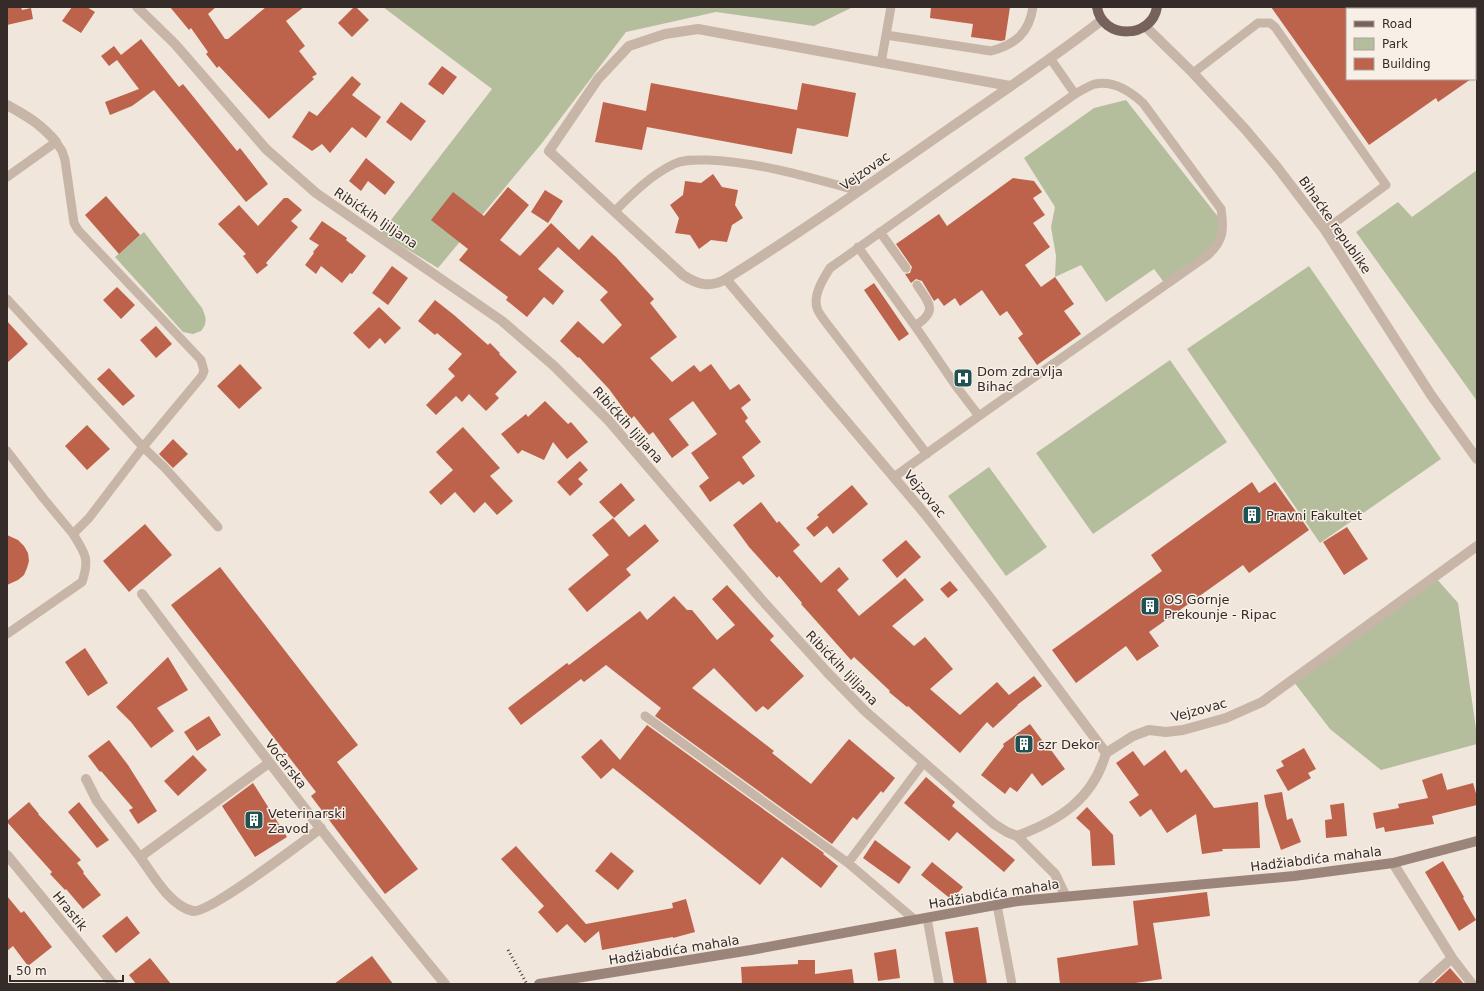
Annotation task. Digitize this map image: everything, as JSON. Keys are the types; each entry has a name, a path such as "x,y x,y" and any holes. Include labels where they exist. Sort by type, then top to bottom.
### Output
{"main road":[{"path":"1097,7 1102,20 1109,26 1122,32 1137,31 1145,26 1152,19 1157,7"}],"street":[{"name":"Ribićkih ljiljana","path":"137,7 175,44 266,149 316,193 502,321 554,366 609,421 761,599 864,711 994,824 1017,836 1055,874 1065,896"},
{"name":"Vejzovac","path":"1102,20 859,191 773,250 726,279 925,514 991,599 1106,753 1133,736 1149,730 1166,732 1183,730 1226,718 1262,702 1477,546"},
{"name":"Bihaćke republike","path":"1145,26 1193,73 1277,167 1325,230 1431,395 1477,459"},
{"path":"726,279 716,284 703,284 692,281 683,275 549,151 598,79 629,46 665,34 698,29 1010,86"},
{"path":"7,104 32,118 47,131 56,142"},
{"name":"Voćarska","path":"142,594 269,763 444,984"},
{"path":"1017,836 1037,829 1076,804 1090,790 1101,770 1106,753"},
{"path":"140,857 269,763"},
{"path":"86,779 98,801 172,899 182,907 194,911 214,903 268,867 321,828"},
{"name":"Hadžiabdića mahala","path":"539,984 577,982 1018,901 1294,876 1393,863 1477,841"},
{"name":"Hrastik","path":"7,855 113,984"},
{"path":"1393,863 1452,958 1472,984"},
{"path":"1423,984 1452,958"}],"lane":[{"path":"881,63 891,7"},
{"path":"886,35 991,51 1003,48 1018,39 1023,34 1029,23 1033,7"},
{"path":"1193,73 1258,23 1270,23 1275,27 1386,185 1325,230"},
{"path":"1050,58 1075,94"},
{"path":"894,477 927,454 1208,255 1217,247 1222,236 1223,223 1221,210 1143,102 1132,93 1120,87 1107,84 1094,84 1075,94 858,247 830,268 822,281 817,296 817,308 824,320 927,454"},
{"path":"7,178 56,142 62,151 65,160 74,223 78,230 201,360 204,366 202,376 143,447 93,512 73,534"},
{"path":"615,211 638,188 675,163 691,159 724,161 797,173 859,191"},
{"path":"880,232 906,268"},
{"path":"858,247 916,326 956,386 980,416"},
{"path":"916,326 928,316 930,310 929,303 917,285"},
{"path":"7,299 218,527"},
{"path":"7,451 73,534 86,559 87,570 82,582 7,634"},
{"path":"644,716 848,863 915,920"},
{"path":"848,863 924,762"},
{"path":"997,905 1012,984"},
{"path":"927,918 940,984"}],"green space":[{"path":"383,7 853,7 814,26 716,12 626,32 542,143 438,268 381,233 492,89"},
{"path":"1126,100 1223,223 1217,247 1166,285 1154,269 1106,302 1081,265 1055,277 1056,256 1051,227 1055,207 1024,158 1094,108"},
{"path":"1477,170 1477,401 1356,232 1398,202 1412,217"},
{"path":"144,232 202,308 206,320 201,331 193,334 183,332 115,257"},
{"path":"1309,266 1441,459 1320,543 1187,349"},
{"path":"1170,360 1227,442 1093,534 1036,453"},
{"path":"989,467 1047,547 1006,576 948,496"},
{"path":"1435,577 1458,603 1477,744 1381,770 1330,729 1290,677"}],"building":[{"path":"21,7 22,10 31,8 33,19 7,25 7,8"},
{"path":"72,7 87,7 95,12 81,33 62,21"},
{"path":"170,7 216,7 208,14 225,39 228,39 266,7 304,7 286,21 305,46 299,51 317,74 312,77 314,79 269,119 219,66 217,68 206,54 208,52 191,28 189,30"},
{"path":"354,7 356,7 369,20 352,37 338,23"},
{"path":"931,7 1010,7 1005,40 1001,41 971,37 973,24 930,18"},
{"path":"1271,7 1347,7 1346,80 1470,80 1438,102 1436,98 1369,145"},
{"path":"141,39 179,87 183,84 237,151 240,148 268,184 246,202 154,90 132,106 110,115 105,102 139,89 117,60 109,66 101,56 114,46 121,55"},
{"path":"442,66 457,77 443,95 428,84"},
{"path":"352,76 361,84 352,95 381,117 366,138 352,127 330,153 322,144 312,151 292,137 309,111 317,116"},
{"path":"651,83 797,110 802,83 856,93 848,137 797,128 792,154 647,127 642,150 595,142 603,102 646,111"},
{"path":"401,102 426,121 411,141 386,122"},
{"path":"366,158 395,182 385,195 368,181 361,191 349,181"},
{"path":"713,174 722,187 738,190 735,205 743,218 732,225 727,242 711,240 699,249 690,235 675,233 679,218 670,205 683,195 685,181 701,183"},
{"path":"1013,178 1034,181 1042,192 1033,198 1045,215 1033,223 1050,247 1025,265 1041,287 1055,277 1074,304 1064,311 1081,334 1037,365 1018,338 1023,334 1007,311 1000,316 982,290 960,306 955,298 944,306 938,298 934,301 922,281 916,279 911,283 905,274 910,273 912,267 896,244 939,214 947,226"},
{"path":"508,187 529,205 500,240 520,256 551,223 579,250 592,235 616,257 654,299 650,303 677,337 650,358 672,382 694,365 700,372 711,364 730,390 739,384 751,400 741,408 748,418 745,421 761,442 742,457 755,476 743,485 739,481 710,502 699,486 709,478 691,453 717,434 693,401 669,419 689,445 672,458 653,432 649,435 634,416 631,419 609,389 579,357 578,358 560,341 578,321 603,344 622,325 600,300 608,292 558,247 538,269 564,291 553,305 544,297 527,317 506,300 508,297 459,260 468,249 431,220 453,192 484,216"},
{"path":"545,190 563,201 548,223 531,212"},
{"path":"106,196 140,235 119,254 85,215"},
{"path":"284,198 288,198 302,210 291,221 298,227 266,263 268,265 257,274 243,256 246,254 218,224 239,205 258,226"},
{"path":"322,221 347,238 346,240 366,256 352,274 350,273 342,283 321,266 316,274 305,265 319,245 309,239"},
{"path":"392,266 408,278 388,305 372,293"},
{"path":"874,283 909,334 899,341 864,290"},
{"path":"117,287 135,305 121,319 103,300"},
{"path":"435,300 488,345 490,343 517,372 495,394 499,398 486,411 469,394 462,402 456,396 436,415 426,405 455,376 448,369 462,354 437,333 435,335 418,321"},
{"path":"379,307 401,328 385,344 380,338 369,349 353,333"},
{"path":"7,321 28,344 7,363"},
{"path":"156,326 172,344 156,358 140,340"},
{"path":"240,364 262,388 239,409 217,386"},
{"path":"109,368 135,396 123,406 97,379"},
{"path":"545,401 568,424 571,422 588,442 567,459 553,442 544,460 522,450 518,454 501,434 526,414 528,417"},
{"path":"87,425 110,449 87,470 65,446"},
{"path":"463,427 500,468 490,476 513,501 497,515 485,502 474,513 455,492 441,505 429,492 453,470 436,452"},
{"path":"173,439 188,454 173,468 159,454"},
{"path":"580,461 588,470 578,479 583,484 570,496 557,482"},
{"path":"1252,482 1259,493 1275,482 1309,530 1249,573 1243,565 1149,632 1159,646 1137,661 1126,646 1076,683 1052,650 1162,571 1151,555"},
{"path":"621,483 635,500 614,518 599,502"},
{"path":"852,485 868,504 833,534 827,526 814,537 806,528 819,517 817,515"},
{"path":"761,502 777,523 779,521 800,545 793,551 821,583 839,567 849,579 837,590 859,616 905,578 924,600 892,626 914,646 925,637 953,669 930,689 960,715 997,682 1009,695 1034,676 1042,686 1017,705 993,728 987,722 960,753 908,706 907,707 889,692 890,691 854,657 851,660 801,604 802,603 779,576 777,578 749,547 733,525"},
{"path":"613,518 629,537 645,524 659,541 626,569 631,575 587,612 568,589 609,555 592,535"},
{"path":"145,524 172,555 129,592 103,561"},
{"path":"1347,527 1368,559 1344,575 1323,542"},
{"path":"7,535 18,540 24,546 28,553 29,561 24,575 18,580 7,585"},
{"path":"906,540 921,557 897,578 882,560"},
{"path":"220,567 358,745 337,762 418,869 385,894 311,796 316,792 171,605"},
{"path":"950,581 958,590 948,598 940,589"},
{"path":"727,585 774,636 770,640 804,676 768,710 763,706 756,712 714,668 692,688 774,751 772,753 811,784 849,739 895,778 883,793 881,791 857,820 853,817 832,844 655,716 661,708 606,665 584,682 581,679 521,725 508,708 567,663 569,665 640,611 647,620 674,596 687,610 692,610 717,640 735,625 712,599"},
{"path":"85,648 108,683 88,696 65,662"},
{"path":"168,657 188,690 157,708 174,731 151,748 131,722 116,707"},
{"path":"209,716 221,735 197,751 184,732"},
{"path":"1030,724 1065,769 1042,786 1032,773 1017,792 1010,787 1005,794 981,775 1004,746 1003,744"},
{"path":"647,725 824,853 823,854 838,866 821,888 782,857 760,885 613,768 601,779 581,757 601,739 620,760"},
{"path":"109,740 128,765 157,811 138,824 129,810 133,808 101,771 100,772 88,756"},
{"path":"1304,748 1316,769 1308,773 1311,778 1288,791 1276,770 1284,766 1281,761"},
{"path":"1165,750 1181,773 1186,769 1214,808 1258,802 1260,848 1222,849 1223,851 1202,854 1196,814 1167,833 1151,809 1140,817 1129,802 1139,795 1116,763 1133,751 1144,766"},
{"path":"193,755 207,770 178,796 164,781"},
{"path":"1442,773 1447,790 1473,783 1477,797 1477,805 1432,816 1434,824 1385,832 1384,827 1376,829 1373,813 1399,808 1398,804 1428,798 1422,780"},
{"path":"926,777 955,802 952,806 1015,860 1004,872 957,832 949,841 904,803"},
{"name":"Veterinarski Zavod","path":"253,783 287,837 255,857 222,806"},
{"path":"1282,792 1287,820 1292,818 1301,842 1281,850 1266,806 1264,795"},
{"path":"29,802 38,814 81,860 77,863 101,895 83,909 66,889 65,890 50,874 52,872 7,822"},
{"path":"79,802 109,840 97,848 68,812"},
{"path":"1344,803 1347,836 1326,838 1325,820 1332,819 1330,805"},
{"path":"1087,807 1113,835 1115,865 1092,866 1090,831 1076,818"},
{"path":"875,840 911,867 899,884 863,858"},
{"path":"516,846 586,924 673,908 672,903 686,899 695,932 673,938 602,950 599,931 585,943 567,924 557,933 538,912 544,906 501,859"},
{"path":"611,852 634,871 618,890 595,871"},
{"path":"1443,861 1476,920 1459,931 1425,872"},
{"path":"932,862 963,887 952,900 921,875"},
{"path":"1207,892 1210,916 1153,923 1162,979 1129,984 1060,984 1057,958 1138,945 1133,901"},
{"path":"7,896 21,913 24,911 52,947 28,966 13,946 7,951"},
{"path":"127,916 140,933 116,953 102,936"},
{"path":"978,927 987,984 954,984 945,932"},
{"path":"896,949 900,978 878,981 874,953"},
{"path":"372,956 393,984 334,984"},
{"path":"150,958 171,984 136,984 129,975"},
{"path":"798,960 815,960 815,974 852,969 854,984 742,984 741,967 798,964"},
{"path":"1450,968 1464,984 1433,984 1447,971"}],"railway":[{"path":"508,950 527,984"}],"place":[{"name":"Dom zdravlja Bihać","path":"963,378"},
{"name":"Pravni Fakultet","path":"1252,515"},
{"name":"OS Gornje Prekounje - Ripac","path":"1150,606"},
{"name":"szr Dekor","path":"1024,744"},
{"name":"Veterinarski Zavod","path":"254,820"}]}
